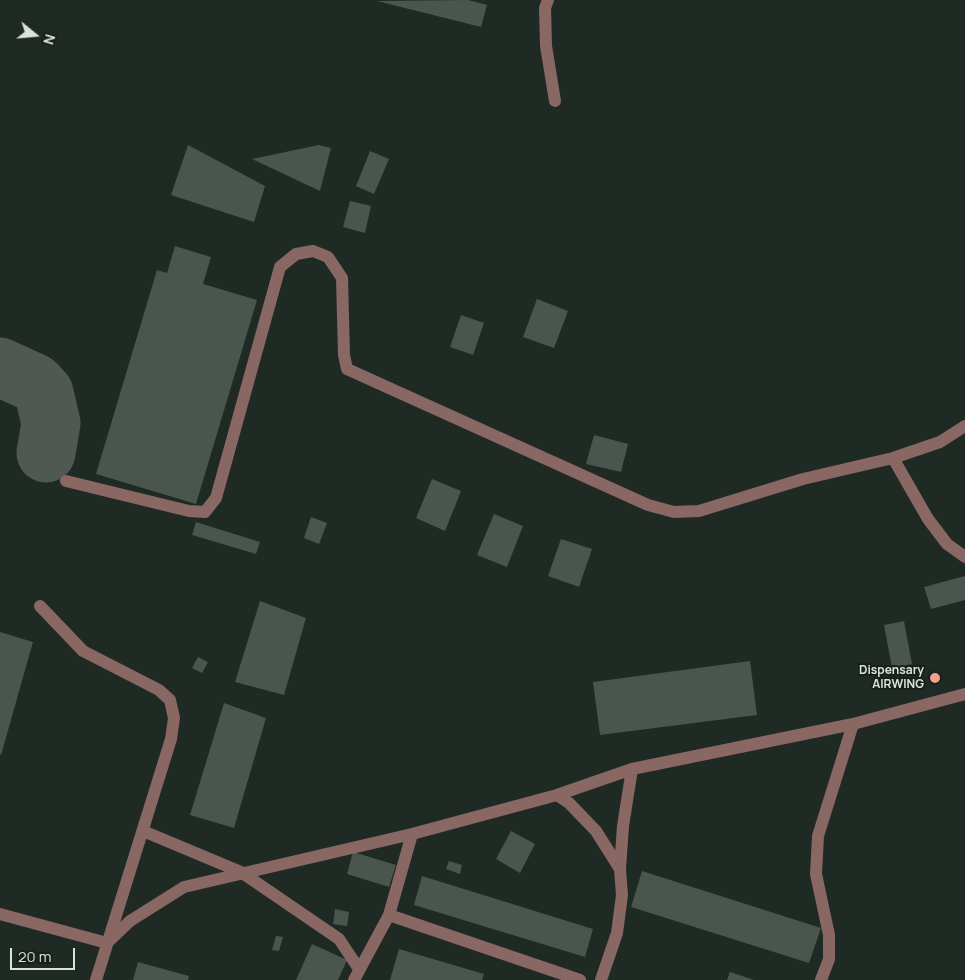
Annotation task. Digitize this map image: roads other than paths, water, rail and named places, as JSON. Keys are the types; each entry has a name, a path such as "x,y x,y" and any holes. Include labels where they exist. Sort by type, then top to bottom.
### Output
{"lane":[{"path":"548,0 545,8 546,46 555,101"},
{"path":"66,481 189,511 205,512 216,498 280,267 296,254 314,251 328,257 342,278 344,355 347,370 648,505 674,512 699,511 803,479 893,458 940,442 965,426"},
{"path":"893,458 928,519 947,544 965,557"},
{"path":"40,606 83,651 159,690 170,700 174,718 170,739 143,830 96,980"},
{"path":"107,943 130,921 184,887 241,872 412,834 557,795 632,770 853,724 965,694"},
{"path":"821,980 829,959 829,935 816,874 818,836 853,724"},
{"path":"601,980 616,933 622,895 620,869 623,826 632,770"},
{"path":"557,795 569,803 596,831 620,869"},
{"path":"143,830 241,872 339,939 357,975"},
{"path":"357,975 389,915 412,834"},
{"path":"0,914 107,943"},
{"path":"389,915 580,980"}],"place":[{"name":"Dispensary AIRWING","path":"935,678"}]}
